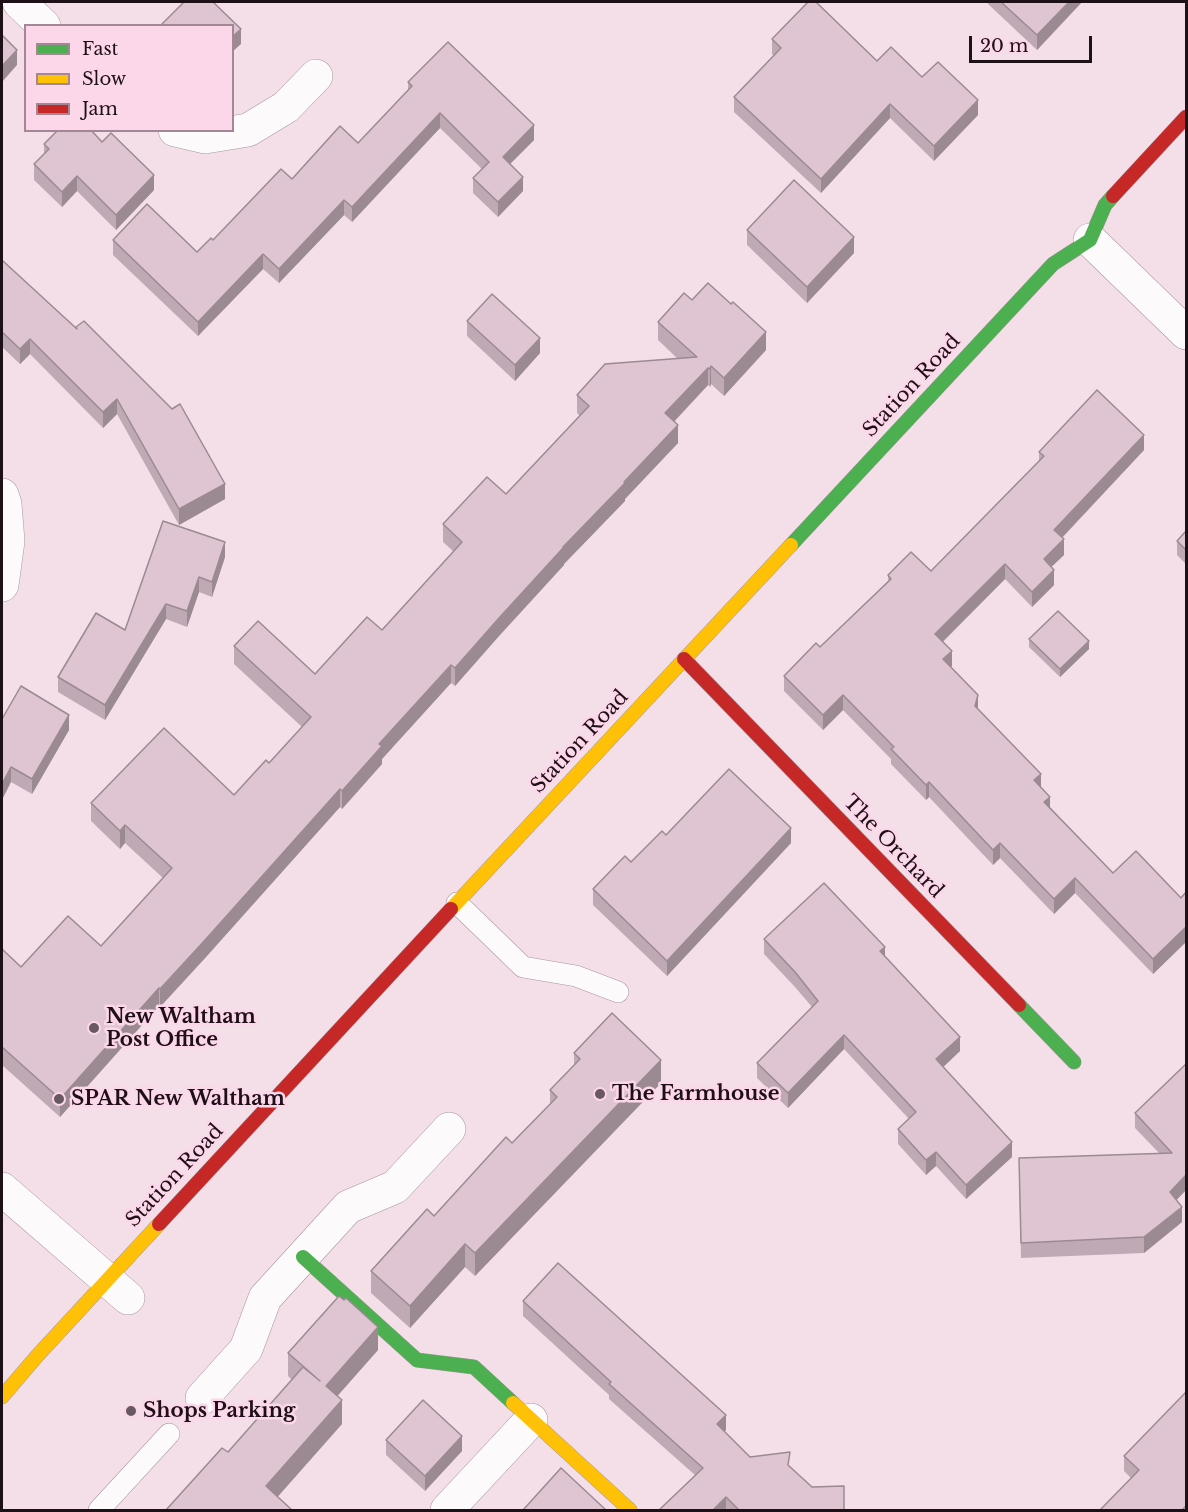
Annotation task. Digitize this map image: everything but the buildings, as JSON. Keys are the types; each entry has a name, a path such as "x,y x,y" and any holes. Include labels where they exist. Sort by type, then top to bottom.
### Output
{"main road":[{"path":"1090,240 1106,205 1186,117"},
{"name":"Station Road","path":"2,1397 117,1288 457,903 1053,264 1090,240"},
{"name":"The Orchard","path":"684,659 1074,1062"},
{"path":"303,1257 417,1360 474,1367 630,1510"}],"street":[{"path":"19,2 42,24"},
{"path":"184,132 205,137 248,130 286,107 316,76"},
{"path":"1090,240 1186,333"},
{"path":"2,495 5,504 8,541 2,585"},
{"path":"201,1398 246,1349 265,1298 348,1206 395,1187 449,1129"},
{"path":"2,1189 117,1288"},
{"path":"447,1510 531,1420"}],"lane":[{"path":"457,903 523,967 576,976 618,992"},
{"path":"99,1510 169,1434"}],"traffic: fast":[{"path":"791,545 1053,264 1090,240 1105,205 1113,196"},
{"path":"1019,1005 1074,1062"},
{"path":"303,1257 417,1360 474,1367 513,1403"}],"traffic: slow":[{"path":"451,909 791,545"},
{"path":"2,1397 159,1224"},
{"path":"513,1403 630,1510"}],"traffic: jam":[{"path":"1113,196 1186,117"},
{"path":"684,659 1019,1005"},
{"path":"159,1224 451,909"}],"place":[{"name":"New Waltham Post Office","path":"94,1028"},
{"name":"The Farmhouse","path":"600,1094"},
{"name":"SPAR New Waltham","path":"59,1099"},
{"name":"Shops Parking","path":"131,1411"}]}
